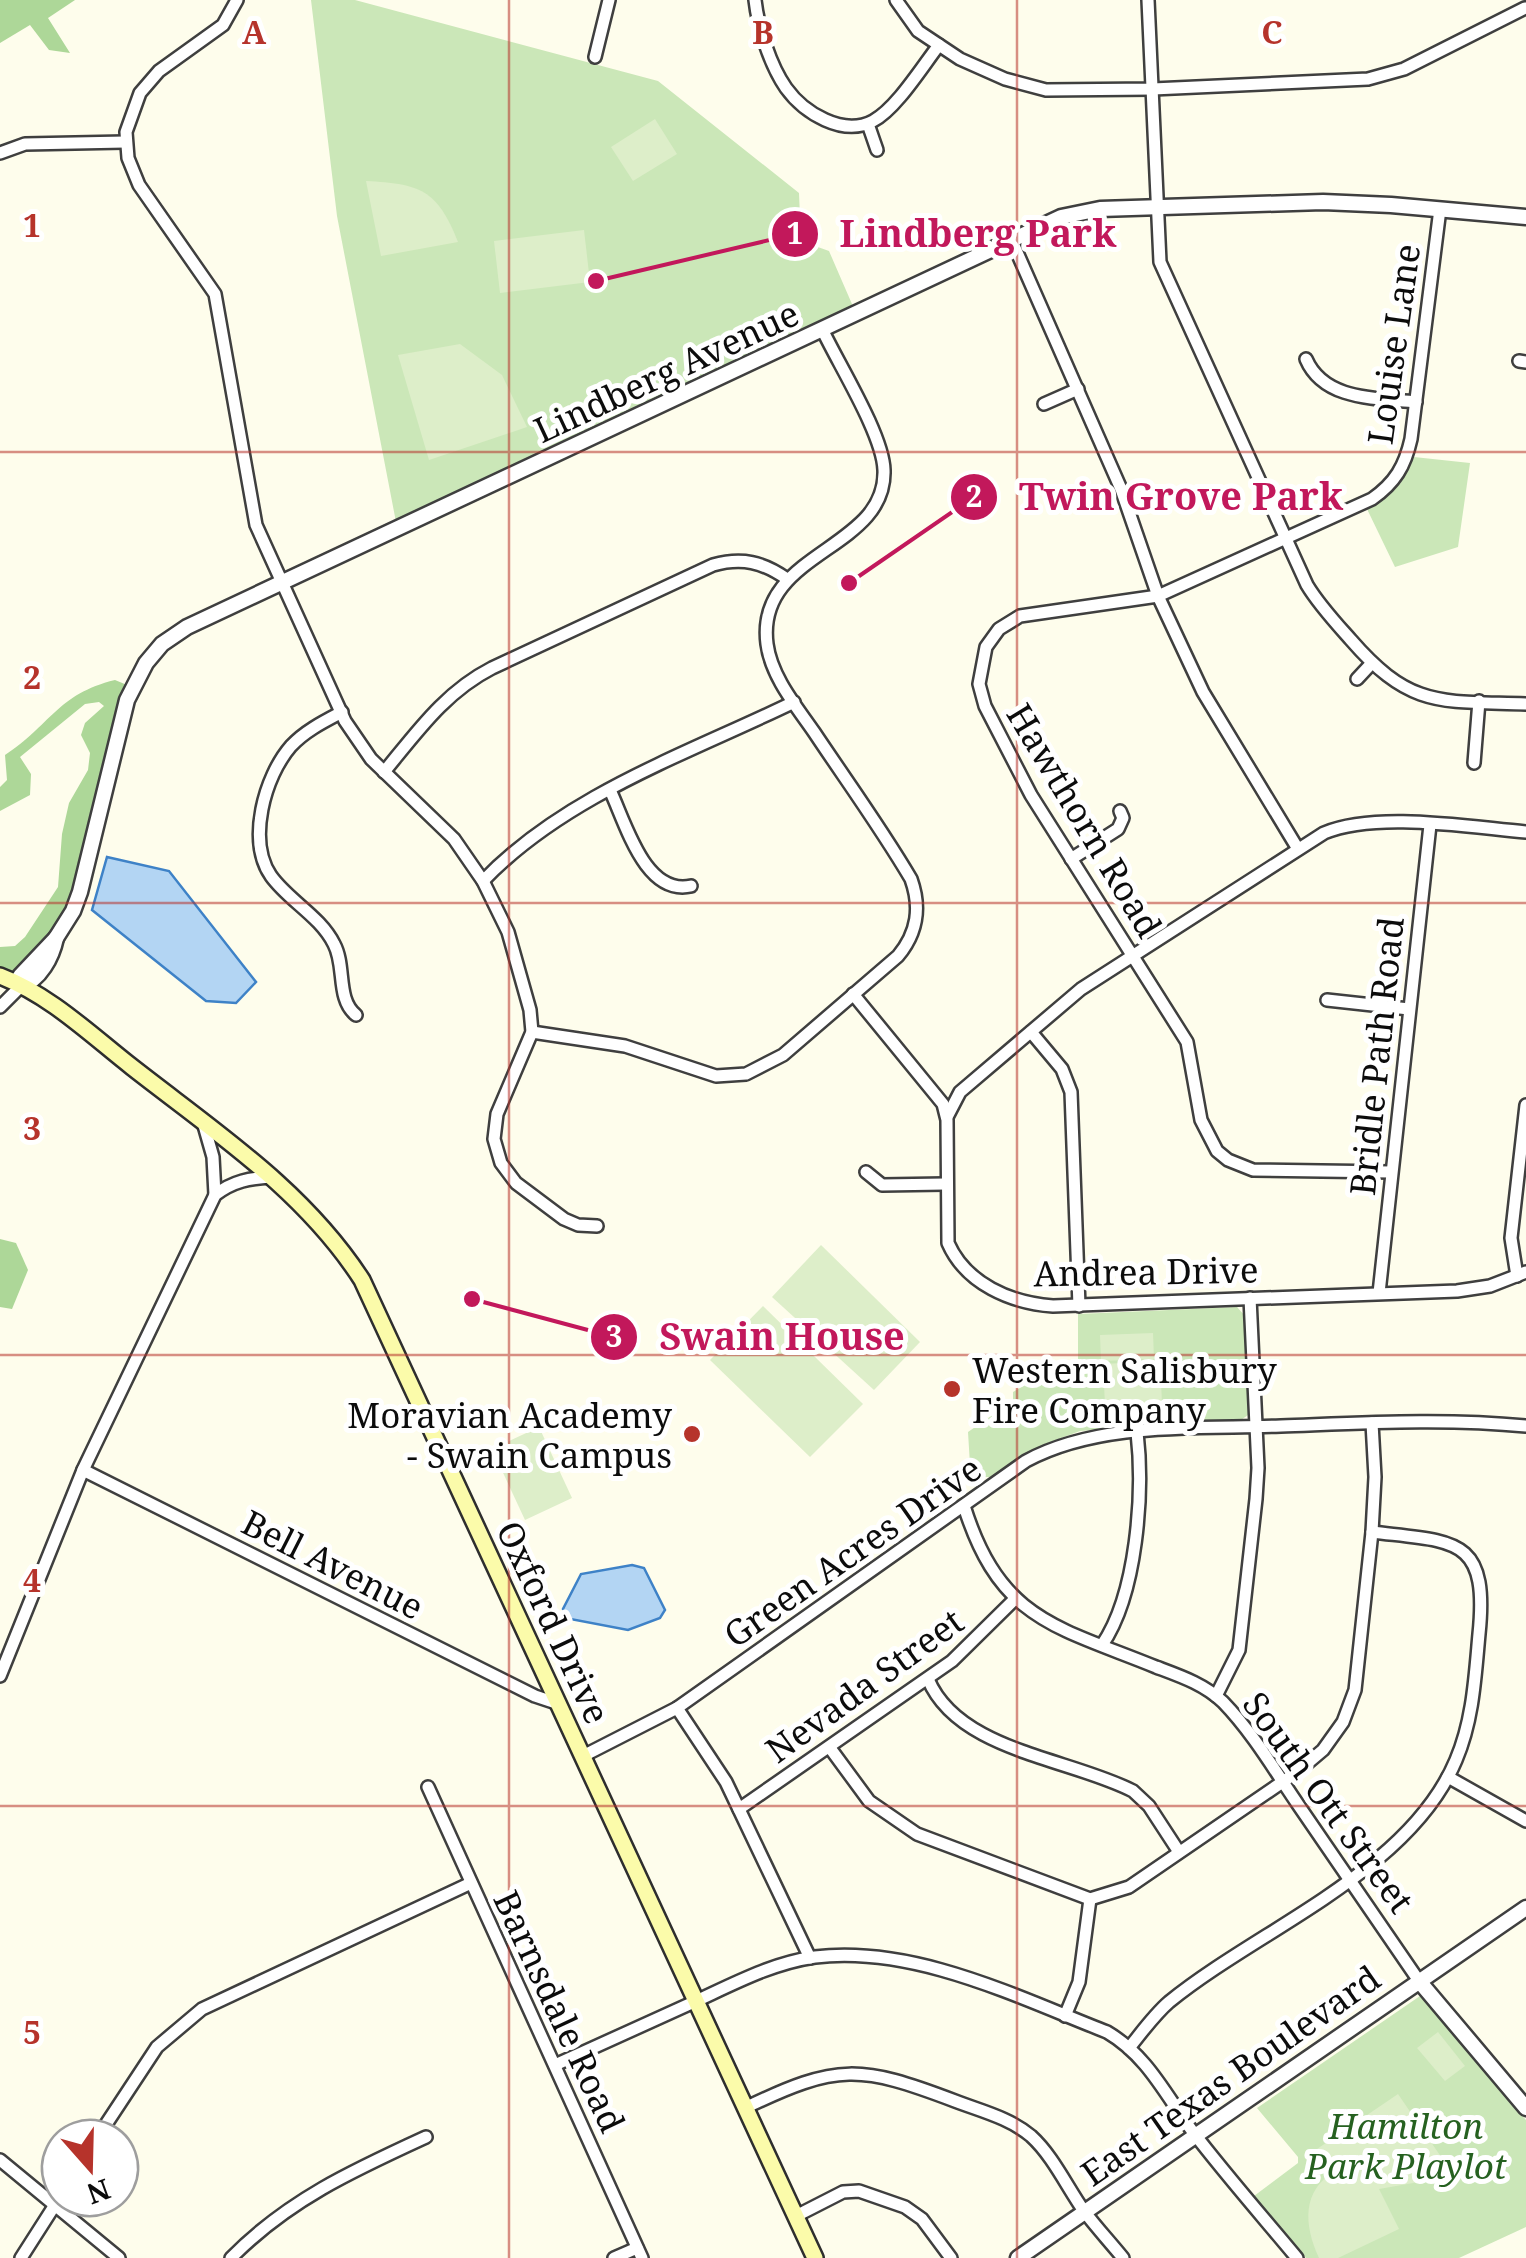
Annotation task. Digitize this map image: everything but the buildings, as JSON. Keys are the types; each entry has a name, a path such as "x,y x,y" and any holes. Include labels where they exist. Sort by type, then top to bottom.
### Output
{"main road":[{"name":"Oxford Drive","path":"0,976 62,1012 272,1176 334,1238 374,1302 815,2258"}],"street":[{"path":"237,0 223,25 148,82 134,104 125,142 139,185 215,294 251,507 263,542 342,712 362,748 446,829 484,881 514,950 532,1032 496,1114 497,1153 516,1183 564,1219 578,1226 598,1226"},
{"path":"755,0 778,75 792,95 829,122 848,127 868,124 886,113 939,45"},
{"path":"896,0 908,21 982,70 1030,86 1082,91 1368,80 1404,69 1526,9 1522,0"},
{"path":"1148,0 1155,207 1164,276 1312,593 1391,681 1420,695 1451,701 1526,704"},
{"path":"595,57 605,1"},
{"path":"868,124 877,150"},
{"path":"0,153 25,144 125,142"},
{"name":"Lindberg Avenue","path":"0,1007 21,986 32,982 73,912 127,700 146,662 187,626 1046,224 1078,213 1346,202 1526,217"},
{"name":"Louise Lane","path":"1286,538 1372,499 1394,481 1408,454 1440,209"},
{"path":"1012,241 1121,489 1158,596 1213,712 1298,849"},
{"path":"532,1032 607,1042 701,1073 746,1074 774,1062 853,994 905,947 915,926 916,892 905,869 794,702 776,671 767,644 772,603 787,580 868,515 883,481 878,445 823,331"},
{"path":"1306,359 1315,376 1330,387 1365,397 1416,402"},
{"path":"1044,404 1078,389"},
{"name":"Hawthorn Road","path":"1286,538 1158,596 1020,616 999,630 982,658 979,684 985,706 1031,795 1187,1042 1205,1132 1228,1160 1264,1172 1391,1172"},
{"path":"384,772 438,706 472,678 492,668 713,565 750,561 773,569 787,580"},
{"path":"1357,678 1372,664"},
{"path":"1474,763 1478,701"},
{"path":"484,881 536,833 580,804 794,702"},
{"path":"342,712 302,735 283,756 269,785 259,838 270,874 332,940 341,960 347,1006 356,1016"},
{"path":"610,790 650,873 672,887 691,886"},
{"path":"1071,859 1118,829 1120,811"},
{"path":"947,1120 948,1109 960,1092 1082,989 1324,833 1349,824 1380,820 1526,832"},
{"name":"Bridle Path Road","path":"1379,1293 1430,825"},
{"path":"853,994 938,1095 947,1120"},
{"path":"1327,1000 1409,1009"},
{"path":"1032,1032 1062,1069 1071,1092 1079,1306"},
{"path":"1521,1274 1511,1238 1526,1105"},
{"name":"Andrea Drive","path":"947,1120 948,1243 973,1276 1018,1301 1079,1306 1474,1289 1521,1274"},
{"path":"203,1122 213,1157 215,1195"},
{"path":"866,1172 882,1184 945,1184"},
{"path":"0,1676 84,1470 215,1195 244,1179 272,1176"},
{"path":"1216,1696 1233,1668 1243,1631 1256,1499 1250,1298"},
{"name":"Green Acres Drive","path":"583,1756 677,1708 1048,1449 1082,1438 1137,1432 1451,1420 1526,1426"},
{"path":"830,1748 860,1792 903,1826 939,1844 1090,1899 1129,1887 1283,1782 1323,1750 1350,1707 1372,1532 1372,1423"},
{"path":"1102,1644 1120,1614 1129,1580 1139,1475 1137,1432"},
{"name":"Bell Avenue","path":"84,1470 535,1696 559,1704"},
{"name":"South Ott Street","path":"964,1506 985,1560 1015,1599 1046,1622 1188,1680 1216,1696 1245,1728 1419,1981 1526,2108"},
{"path":"1129,2048 1167,2004 1350,1879 1415,1826 1448,1777 1473,1704 1482,1583 1474,1565 1450,1544 1372,1532"},
{"name":"Nevada Street","path":"739,1809 928,1679 974,1642 1015,1599"},
{"path":"928,1679 950,1713 976,1732 1133,1791 1150,1806 1179,1852"},
{"path":"677,1708 712,1756 810,1958"},
{"path":"1448,1777 1526,1821"},
{"name":"Barnsdale Road","path":"428,1787 639,2253"},
{"path":"111,2118 157,2048 202,2009 471,1883"},
{"path":"1065,2016 1082,1968 1090,1899"},
{"name":"East Texas Boulevard","path":"1018,2258 1526,1908"},
{"path":"555,2066 764,1970 810,1958 873,1956 909,1962 1108,2032 1129,2048 1297,2258"},
{"path":"745,2108 798,2084 824,2076 856,2073 894,2078 1019,2127 1042,2149 1085,2212 1123,2258"},
{"path":"231,2258 255,2234 307,2195 426,2137"},
{"path":"0,2160 40,2189"},
{"path":"796,2216 843,2192 859,2191 910,2210 931,2228 951,2258"},
{"path":"21,2258 47,2218"},
{"path":"75,2218 119,2258"},
{"path":"614,2258 639,2253"}],"green space":[{"path":"0,0 75,0 48,18 70,53 49,50 30,25 0,43"},
{"path":"311,0 355,0 658,81 799,193 801,241 829,251 855,311 396,522 337,216"},
{"path":"655,119 677,154 633,181 611,147"},
{"path":"366,181 400,184 424,193 442,211 458,242 381,256"},
{"path":"584,230 590,282 500,293 494,241"},
{"path":"460,344 502,375 527,427 429,460 398,355"},
{"path":"1414,457 1470,463 1458,547 1395,567 1367,509 1400,484"},
{"path":"115,680 127,685 71,905 40,946 13,972 0,969 0,947 15,946 25,937 58,887 69,803 88,770 90,753 81,735 85,723 104,706 99,702 85,704 20,757 31,774 30,795 0,811 0,787 7,780 5,755 67,702"},
{"path":"0,1239 16,1243 28,1270 12,1309 0,1307"},
{"path":"821,1245 920,1342 874,1390 772,1297"},
{"path":"763,1306 863,1404 810,1457 710,1360"},
{"path":"1237,1307 1245,1316 1249,1403 1248,1415 1241,1420 1080,1431 1045,1444 990,1477 982,1477 970,1465 968,1432 1013,1401 1013,1392 1035,1379 1078,1373 1078,1314"},
{"path":"1153,1333 1154,1359 1101,1361 1100,1335"},
{"path":"1160,1361 1162,1403 1105,1405 1103,1364"},
{"path":"539,1427 572,1498 525,1520 492,1449"},
{"name":"Hamilton Park Playlot","path":"1420,1996 1526,2120 1526,2227 1459,2258 1306,2258 1254,2196 1298,2163 1298,2157 1257,2108"},
{"path":"1438,2032 1465,2066 1445,2081 1417,2048"},
{"path":"1398,2094 1448,2167 1419,2182 1379,2189 1399,2229 1338,2258 1319,2258 1310,2233 1311,2198 1336,2170 1317,2149"}],"water":[{"path":"107,857 169,871 256,982 236,1003 206,1001 92,910"},
{"path":"632,1565 644,1568 665,1610 660,1618 628,1630 565,1618 563,1609 581,1574"}],"place":[{"name":"Lindberg Park","path":"596,281"},
{"name":"Twin Grove Park","path":"849,583"},
{"name":"Swain House","path":"472,1299"},
{"name":"Western Salisbury Fire Company","path":"952,1389"},
{"name":"Moravian Academy - Swain Campus","path":"692,1434"}]}
